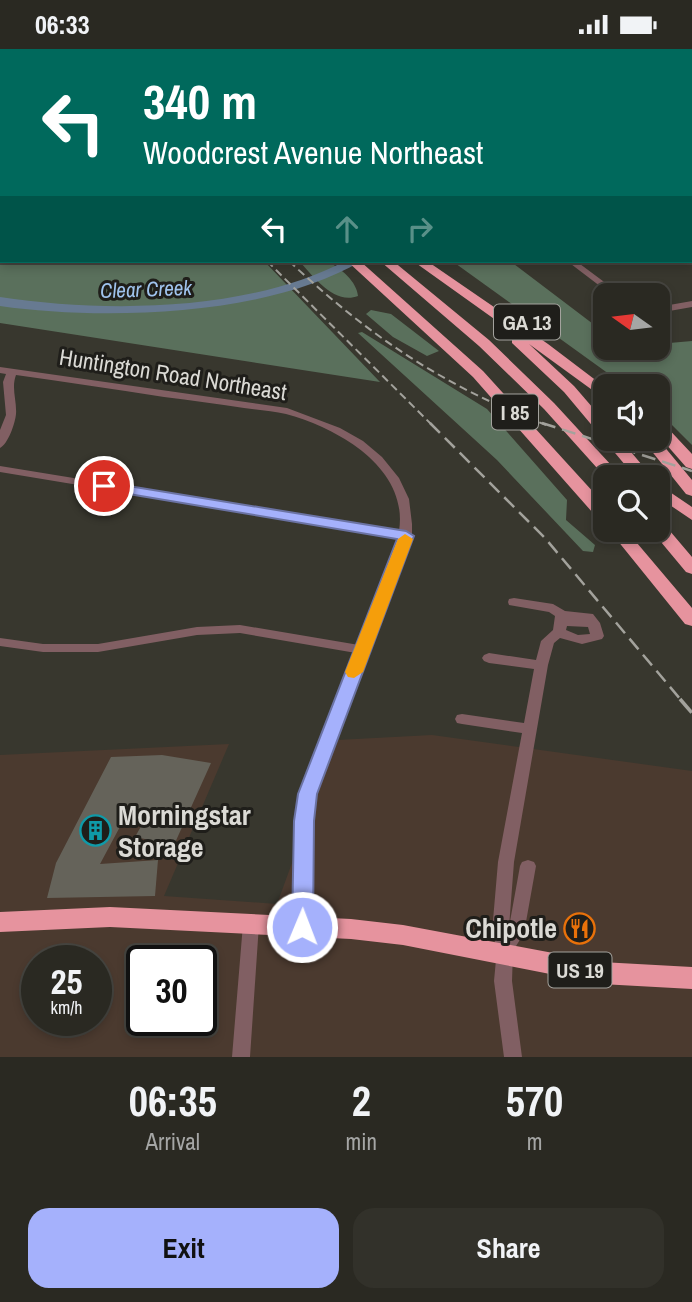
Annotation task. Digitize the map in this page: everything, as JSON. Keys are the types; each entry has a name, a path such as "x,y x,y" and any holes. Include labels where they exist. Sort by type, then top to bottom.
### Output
{"highway":[{"path":"342,263 365,276"},
{"path":"355,263 365,276"},
{"name":"I 85","path":"388,263 493,352 549,406 603,465"},
{"name":"GA 13","path":"422,263 543,347 593,386"},
{"name":"GA 13","path":"440,263 597,374"},
{"name":"I 85","path":"365,276 400,310 415,315 515,412 593,502"},
{"path":"442,277 536,358 569,389 593,418"},
{"path":"670,435 692,451"},
{"path":"670,439 692,464"},
{"path":"621,451 634,465"},
{"path":"660,451 692,491"},
{"path":"670,498 692,515"},
{"path":"627,542 692,620"},
{"path":"670,542 692,568"},
{"name":"US 19","path":"0,922 110,917 251,923 403,935 504,952 601,973 692,978"}],"street":[{"path":"574,263 601,283"},
{"path":"670,310 692,304"},
{"path":"0,445 11,415 6,370"},
{"name":"Huntington Road Northeast","path":"6,370 259,406 316,421 357,441 387,468 404,501 406,536 308,794 304,821 302,927"},
{"path":"0,469 406,536"},
{"path":"513,1057 500,932 506,862 541,665 548,641 561,623 588,617 597,636 585,641 572,639 561,623 553,608 514,602"},
{"path":"0,642 43,648 99,649 197,631 240,629 363,650"},
{"path":"489,658 541,665"},
{"path":"462,719 529,729"},
{"path":"504,952 516,933 528,866"},
{"path":"242,1057 251,923"}],"shaded area":[{"path":"432,735 692,771 692,1057 0,1057 0,755 229,744 164,896 277,904 337,740"}],"green space":[{"path":"0,263 266,263 380,382 0,323"},
{"path":"301,263 333,265 351,281 358,296 341,297 318,281"},
{"path":"455,263 513,263 593,324 593,361 670,361 670,343 692,341 692,445 670,423 670,374 609,374"},
{"path":"371,310 391,314 439,351 427,356 393,337 366,314"},
{"path":"362,332 487,409 567,500 566,520 595,545 593,552 583,551 497,460 358,333"}],"water":[{"path":"341,263 357,263 324,279 281,293 185,310 87,313 0,306 0,297 85,305 176,304 221,299 307,278"}],"building":[{"name":"Morningstar Storage","path":"162,755 211,763 174,845 135,837 144,821 122,823 100,864 158,860 155,896 47,898 56,863 111,757"}],"railway":[{"path":"269,263 432,425"},
{"path":"291,263 348,313 409,357 474,393 546,425"},
{"path":"542,423 692,471"},
{"path":"432,425 545,538 681,700"},
{"path":"680,699 692,713"}],"slow traffic":[{"path":"354,672 405,539"}],"place":[{"name":"Morningstar Storage","path":"95,831"},
{"name":"Chipotle","path":"580,928"}],"route":[{"path":"104,486 406,536 308,794 304,821 302,927"}],"water label":[{"name":"Clear Creek","path":"146,289"}]}
